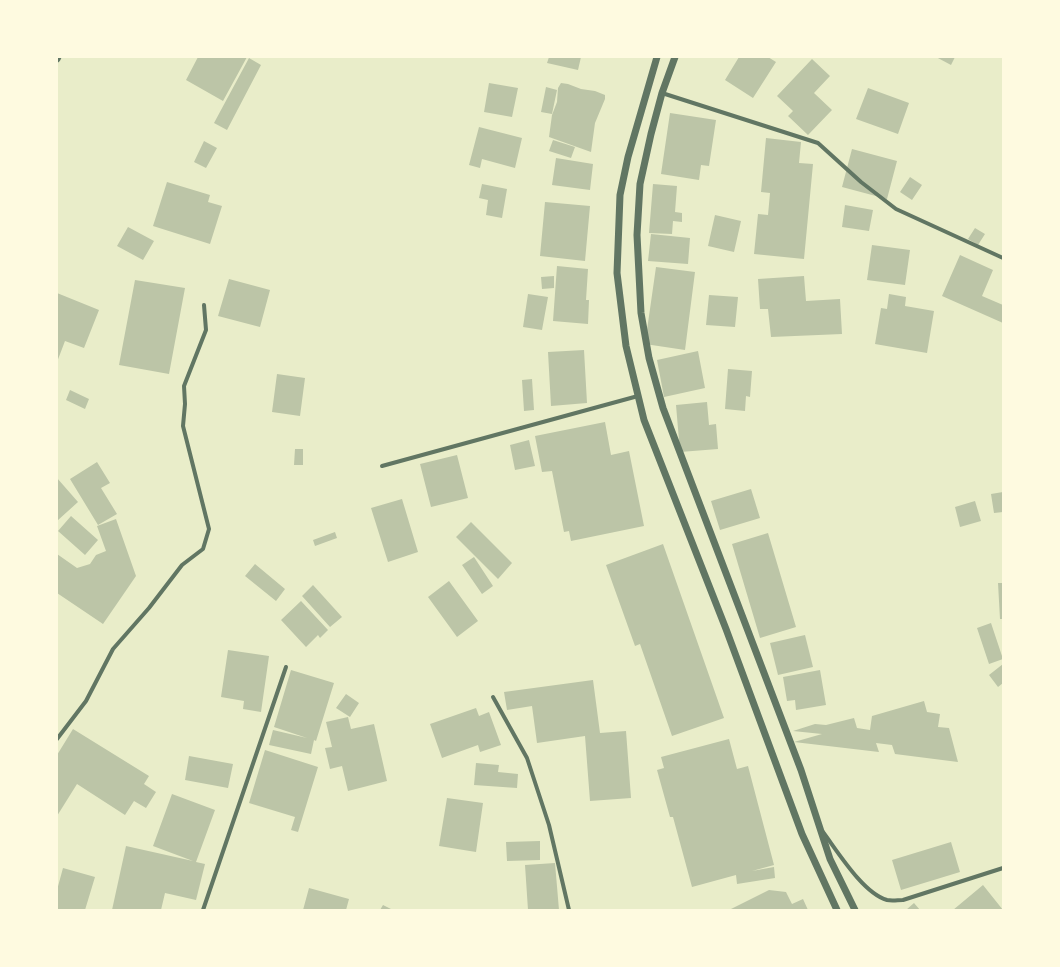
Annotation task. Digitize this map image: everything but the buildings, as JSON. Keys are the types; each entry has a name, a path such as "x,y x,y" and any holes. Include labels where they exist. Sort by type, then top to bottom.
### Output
{"street":[{"path":"657,57 628,157 620,194 617,273 626,346 644,420 726,629 802,834 837,910"},
{"path":"675,57 662,93 640,184 637,235 641,313 649,358 663,408 801,770 830,859 855,910"},
{"path":"662,93 818,143 861,182 896,209 1003,258"},
{"path":"57,739 86,701 113,650 182,566 203,549 210,529 183,426 185,404 184,386 206,330 204,305"},
{"path":"382,466 638,396"},
{"path":"203,910 286,667"},
{"path":"493,698 527,758 549,825 569,910"},
{"path":"819,826 853,872 871,892 887,900 903,900 1003,868"}]}
